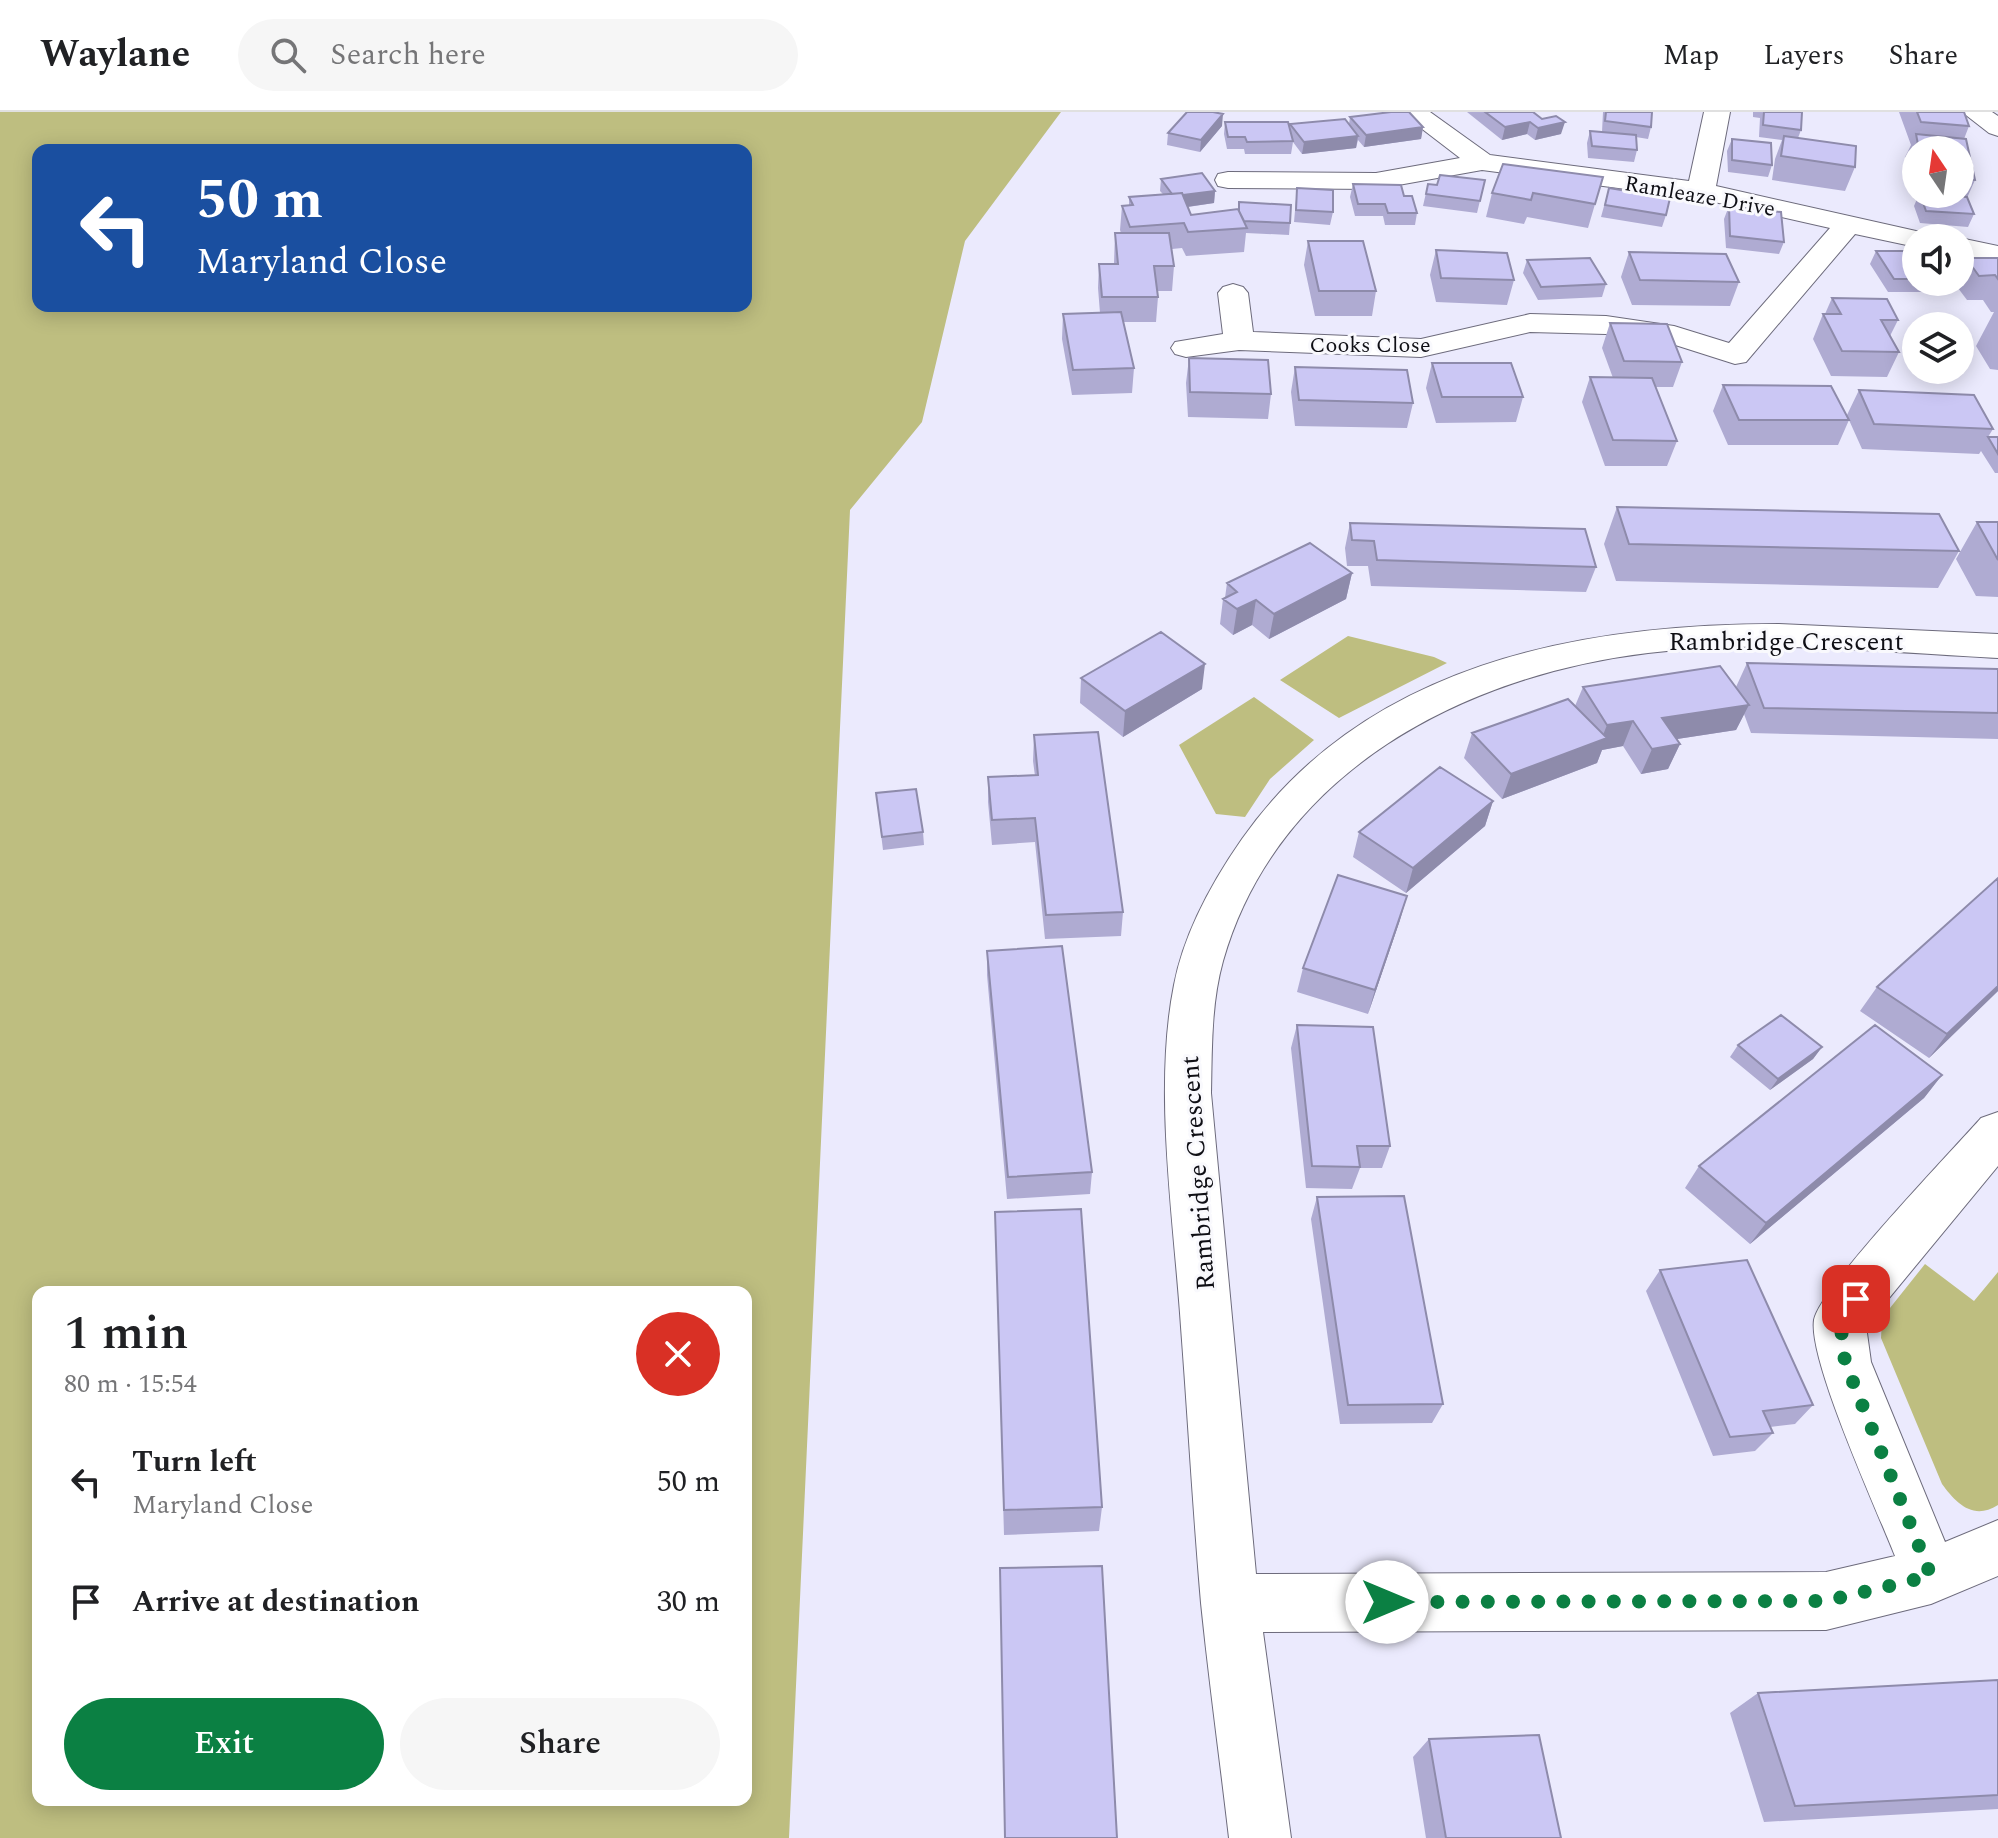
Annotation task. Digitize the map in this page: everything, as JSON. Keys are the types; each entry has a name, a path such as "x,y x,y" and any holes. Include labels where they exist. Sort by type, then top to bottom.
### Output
{"street":[{"name":"Ramleaze Drive","path":"1413,112 1482,162"},
{"path":"1701,191 1717,112"},
{"path":"1975,112 1998,128"},
{"name":"Ramleaze Drive","path":"1228,180 1376,181 1482,162 1701,191 1902,236"},
{"name":"Cooks Close","path":"1186,348 1239,341 1421,348 1530,323 1606,325 1674,335 1730,365 1848,225"},
{"path":"1974,250 1998,255"},
{"path":"1233,293 1239,341"},
{"name":"Rambridge Crescent","path":"1260,1838 1230,1603 1188,1093 1190,1023 1206,946 1238,878 1290,802 1324,768 1402,714 1480,677 1559,654 1649,641 1753,636 1998,646"},
{"path":"1931,1576 1845,1362 1840,1320 1871,1279 1998,1132"},
{"path":"1230,1603 1826,1601 1931,1576 1998,1548"}],"green space":[{"path":"0,112 1061,112 965,241 922,422 850,510 789,1838 0,1838"},
{"path":"1348,636 1447,663 1339,718 1280,680"},
{"path":"1254,697 1314,740 1270,779 1245,817 1216,814 1179,745"},
{"path":"1925,1264 1974,1301 1998,1272 1998,1505 1981,1511 1966,1508 1942,1484 1881,1338 1882,1318"}],"building":[{"path":"1187,112 1223,114 1201,140 1168,133"},
{"path":"1409,112 1423,127 1366,135 1350,117"},
{"path":"1485,112 1533,112 1542,119 1556,116 1565,122 1538,128 1530,122 1505,127"},
{"path":"1606,112 1652,112 1651,127 1605,121"},
{"path":"1764,112 1802,112 1801,130 1763,125"},
{"path":"1917,112 1964,112 1969,126 1921,122"},
{"path":"1345,119 1358,136 1304,142 1290,124"},
{"path":"1225,122 1288,122 1293,141 1247,142 1245,137 1228,137"},
{"path":"1590,131 1636,135 1637,150 1592,146"},
{"path":"1784,136 1856,146 1855,167 1781,156"},
{"path":"1732,139 1771,143 1772,165 1732,160"},
{"path":"1503,164 1603,177 1595,204 1533,193 1531,200 1492,193"},
{"path":"1202,173 1215,191 1172,194 1161,179"},
{"path":"1440,175 1485,180 1480,201 1426,194 1428,184 1437,185"},
{"path":"1353,184 1401,185 1404,196 1412,196 1417,213 1388,213 1385,204 1358,204"},
{"path":"1297,188 1333,190 1333,212 1296,210"},
{"path":"1609,188 1670,198 1666,215 1605,205"},
{"path":"1182,193 1191,215 1238,209 1247,228 1188,232 1184,223 1130,227 1122,206 1133,205 1129,197"},
{"path":"1239,202 1291,205 1290,223 1244,221"},
{"path":"1729,206 1781,212 1784,242 1730,236"},
{"path":"1925,208 1972,208 1974,214 1926,211"},
{"path":"1115,233 1169,233 1174,266 1154,266 1158,297 1102,297 1099,264 1118,264"},
{"path":"1308,241 1363,241 1376,291 1319,291"},
{"path":"1436,250 1507,253 1514,280 1441,278"},
{"path":"1876,251 1902,251 1902,279 1894,279"},
{"path":"1629,252 1726,254 1739,282 1640,280"},
{"path":"1590,258 1606,284 1541,287 1527,260"},
{"path":"1974,258 1998,258 1998,279 1995,275 1979,276 1974,269"},
{"path":"1832,298 1887,299 1898,320 1881,320 1899,352 1842,351 1823,314 1841,314"},
{"path":"1121,312 1134,368 1073,370 1063,314"},
{"path":"1610,323 1667,324 1682,362 1624,361"},
{"path":"1189,358 1268,360 1271,394 1190,392"},
{"path":"1432,363 1511,363 1523,397 1442,397"},
{"path":"1295,367 1407,370 1413,403 1299,400"},
{"path":"1590,377 1652,378 1677,441 1613,440"},
{"path":"1723,385 1831,386 1849,420 1739,420"},
{"path":"1859,390 1974,395 1993,429 1874,424"},
{"path":"1988,437 1998,437 1998,454"},
{"path":"1617,507 1939,514 1959,551 1629,544"},
{"path":"1977,522 1998,522 1998,560"},
{"path":"1350,523 1585,529 1596,567 1377,560 1374,541 1352,540"},
{"path":"1310,543 1352,573 1274,614 1256,600 1237,609 1223,599 1237,592 1227,583"},
{"path":"1161,632 1205,664 1125,711 1081,678"},
{"path":"1747,663 1998,669 1998,713 1764,708"},
{"path":"1720,666 1749,705 1662,718 1680,744 1652,749 1633,721 1607,725 1583,687"},
{"path":"1568,699 1607,738 1511,774 1472,733"},
{"path":"1098,732 1123,912 1046,915 1035,818 992,820 988,777 1038,775 1034,735"},
{"path":"1440,767 1493,801 1413,868 1359,832"},
{"path":"916,789 923,832 882,837 876,793"},
{"path":"1338,875 1407,896 1375,990 1303,968"},
{"path":"1998,878 1998,986 1947,1034 1877,987"},
{"path":"1062,946 1092,1172 1008,1177 987,951"},
{"path":"1781,1015 1822,1047 1778,1079 1738,1045"},
{"path":"1297,1025 1373,1027 1390,1146 1357,1146 1360,1167 1312,1166"},
{"path":"1875,1025 1942,1075 1766,1223 1699,1166"},
{"path":"1404,1196 1443,1404 1348,1405 1317,1197"},
{"path":"1081,1209 1102,1507 1004,1510 995,1212"},
{"path":"1747,1260 1813,1405 1763,1411 1773,1433 1730,1437 1660,1270"},
{"path":"1102,1566 1117,1838 1005,1838 1000,1568"},
{"path":"1998,1680 1998,1795 1795,1806 1758,1693"},
{"path":"1539,1735 1561,1838 1446,1838 1429,1739"}],"route":[{"path":"1387,1602 1826,1601 1931,1576 1845,1362 1840,1320 1856,1299"}]}
